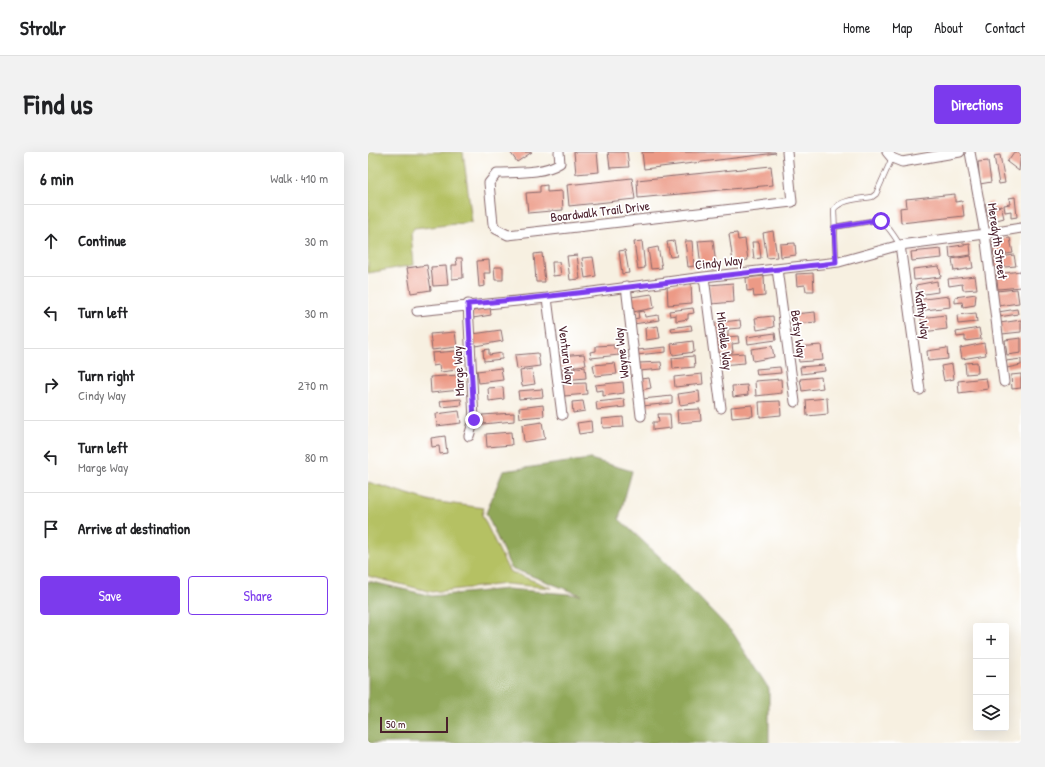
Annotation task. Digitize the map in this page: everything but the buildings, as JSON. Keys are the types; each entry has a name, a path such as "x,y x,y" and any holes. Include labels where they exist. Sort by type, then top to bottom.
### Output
{"street":[{"name":"Boardwalk Trail Drive","path":"559,152 560,163 554,167 498,173 493,177 489,183 494,224 496,228 508,235 792,202 787,152"},
{"path":"890,155 902,162 960,152"},
{"name":"Meredyth Street","path":"970,152 985,234 1004,382"},
{"name":"Cindy Way","path":"417,311 468,304 547,298 704,276 836,263 900,245 1021,228"},
{"name":"Kathy Way","path":"900,245 920,390"},
{"name":"Betsy Way","path":"776,269 795,402"},
{"name":"Michelle Way","path":"704,276 720,408"},
{"name":"Wayne Way","path":"626,286 641,416"},
{"name":"Ventura Way","path":"547,298 562,415"},
{"name":"Marge Way","path":"468,304 474,420 469,436"}],"lane":[{"path":"836,263 834,209 837,205 876,194 890,155"},
{"path":"834,227 877,220 892,232 900,245"}],"green space":[{"path":"368,152 463,152 472,222 414,229 411,234 414,265 368,273"},
{"path":"590,459 632,471 619,519 661,558 733,633 769,689 769,743 368,743 368,581 432,596 507,589 581,595 511,568 486,513 503,471"},
{"path":"368,482 431,501 484,508 482,515 509,571 552,588 506,584 432,592 368,576"}],"route":[{"path":"474,420 468,304 547,298 704,276 836,263 834,227 877,220 881,221"}]}
